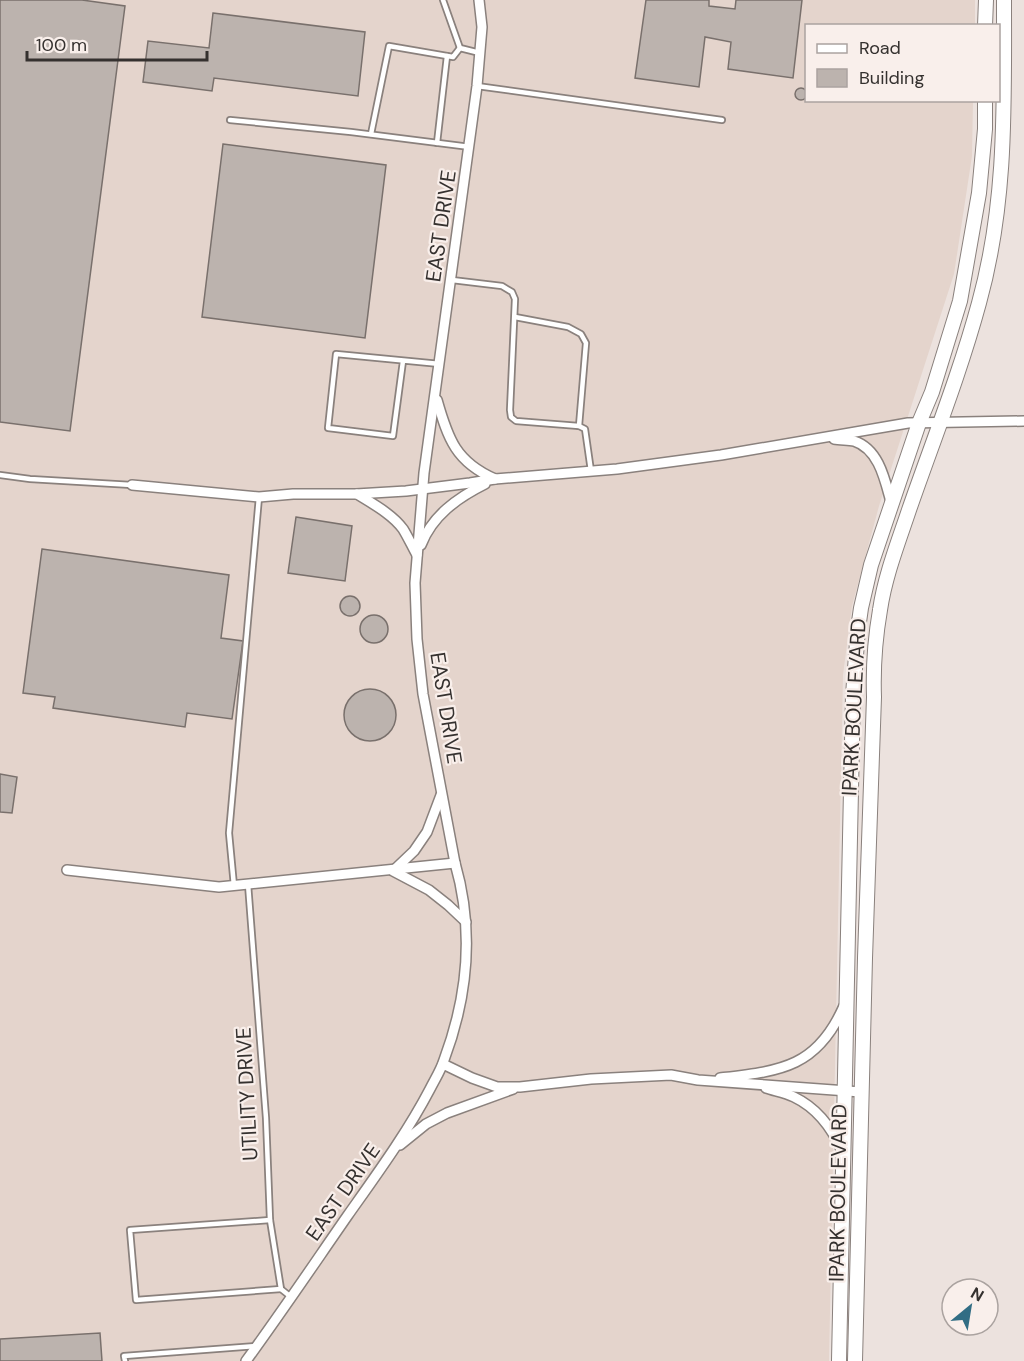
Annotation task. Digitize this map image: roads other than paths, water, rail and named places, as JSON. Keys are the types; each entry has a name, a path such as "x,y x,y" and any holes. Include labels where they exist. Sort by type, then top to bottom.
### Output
{"main road":[{"path":"986,0 986,24"},
{"name":"IPARK BOULEVARD","path":"855,1361 873,675 880,609 891,566 974,321 990,258 997,215 1003,138 1004,0"},
{"name":"IPARK BOULEVARD","path":"839,1361 855,651 866,586 891,503 932,392 960,301 979,194 985,102"}],"street":[{"name":"EAST DRIVE","path":"246,1361 395,1148 422,1104 443,1064 460,1008 466,965 466,922 462,887 442,795 420,667 415,611 422,489 477,86 482,27 480,0"},
{"path":"435,396 443,424 453,445 470,465 480,473 495,479"},
{"path":"132,484 259,497 293,494 356,494 422,489 495,479 591,472 721,455 896,424 1024,421"},
{"path":"823,438 855,441 866,449 875,458 883,472 891,503"},
{"path":"417,555 425,533 435,519 465,494 495,479"},
{"path":"356,494 392,518 402,529 417,555"},
{"path":"393,871 414,851 427,832 442,795"},
{"path":"68,870 219,887 455,863"},
{"path":"393,871 429,890 466,922"},
{"path":"698,1080 760,1073 788,1066 802,1059 826,1040 846,1001"},
{"path":"443,1064 498,1087 671,1075 698,1080 861,1092"},
{"path":"752,1084 795,1098 820,1115 836,1138 843,1154"},
{"path":"395,1148 426,1124 456,1110 520,1087"}],"lane":[{"path":"443,0 460,48"},
{"path":"371,134 389,46 453,57 460,48"},
{"path":"460,48 480,53"},
{"path":"437,143 447,56"},
{"path":"477,86 722,120"},
{"path":"230,120 371,134 470,147"},
{"path":"452,280 502,286 512,292 515,299 515,317 511,417 516,421 579,426 585,429 591,472"},
{"path":"515,317 568,327 581,333 586,343 579,426"},
{"path":"403,361 393,436 328,428 336,354 440,364"},
{"path":"0,475 30,479 132,484"},
{"path":"234,886 229,834 259,497"},
{"name":"UTILITY DRIVE","path":"248,884 266,1118 270,1220 281,1290"},
{"path":"270,1220 130,1230 136,1300 281,1290 291,1298"},
{"path":"125,1361 124,1356 257,1346"}]}
